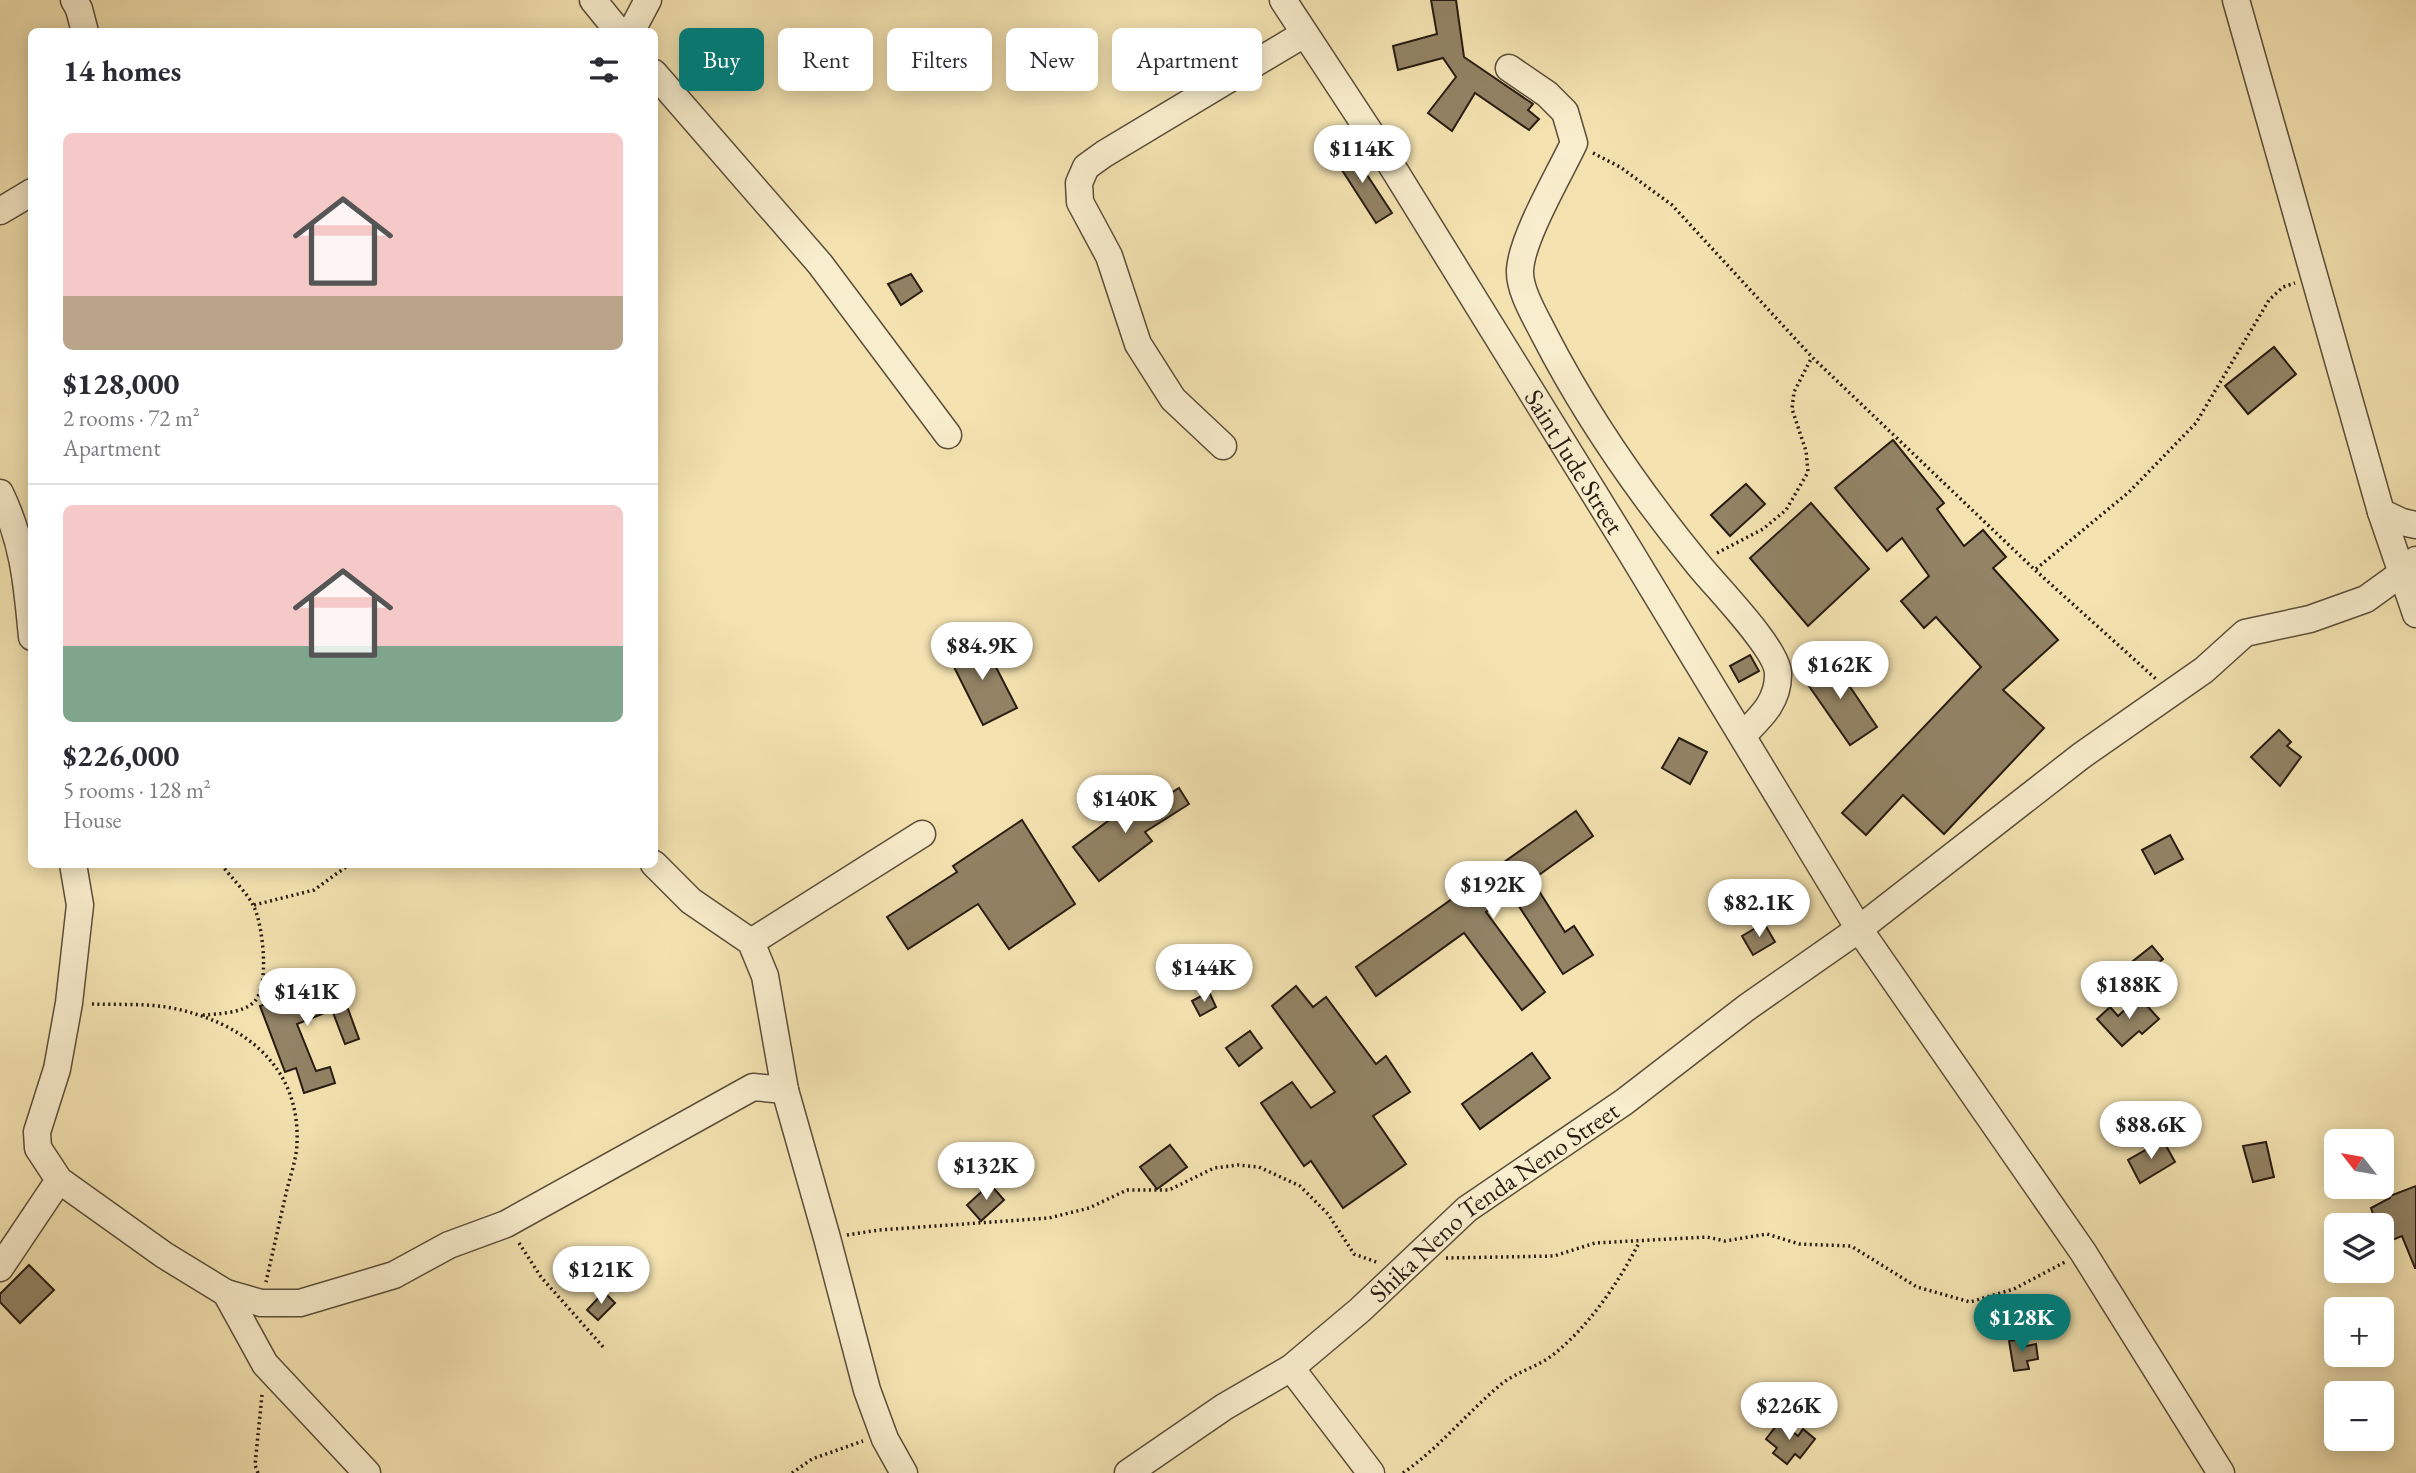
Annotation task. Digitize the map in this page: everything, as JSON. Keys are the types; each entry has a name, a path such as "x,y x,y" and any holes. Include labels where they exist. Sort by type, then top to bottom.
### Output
{"street":[{"path":"74,0 84,28"},
{"path":"593,0 616,28"},
{"path":"633,28 648,0"},
{"name":"Saint Jude Street","path":"1283,0 1390,163 1859,929 2083,1252 2221,1473"},
{"path":"2236,0 2381,512 2409,566 2416,614"},
{"path":"1223,446 1173,399 1138,344 1108,256 1080,202 1079,183 1087,167 1104,154 1304,34"},
{"path":"1509,68 1547,94 1564,112 1574,143 1525,244 1520,271 1528,304 1556,358 1629,475 1696,562 1769,649 1779,671 1776,693 1768,710 1742,735"},
{"path":"658,79 820,264 948,435"},
{"path":"0,211 28,194"},
{"path":"0,494 12,518 26,570 28,592"},
{"path":"2381,512 2416,525"},
{"name":"Shika Neno Tenda Neno Street","path":"1128,1473 1224,1407 1291,1368 1360,1310 1467,1209 1624,1102 1746,1008 1859,929 2081,755 2204,670 2245,633 2310,619 2366,599 2409,566"},
{"path":"751,942 922,834"},
{"path":"74,868 80,905 69,1003 57,1069 37,1132 38,1148 59,1180 163,1255 226,1293 261,1303 300,1303 394,1275 449,1245 506,1224 753,1087 786,1090"},
{"path":"658,868 691,901 751,942 765,976 786,1090 867,1390 885,1439 904,1473"},
{"path":"0,1268 59,1180"},
{"path":"226,1293 265,1364 367,1473"},
{"path":"1291,1368 1371,1473"}],"path":[{"path":"1574,143 1620,167 1672,205 1812,357 2035,570 2131,659 2171,692"},
{"path":"2035,570 2129,492 2196,423 2269,300 2283,287 2313,277"},
{"path":"1696,562 1734,546 1763,529 1786,510 1808,472 1806,451 1793,409 1794,392 1812,357"},
{"path":"201,1015 227,1013 253,1004 260,995 264,976 261,927 253,905 223,868"},
{"path":"253,905 314,890 344,868"},
{"path":"69,1003 169,1008 201,1015 228,1027 271,1059 287,1085 297,1112 297,1146 261,1303"},
{"path":"827,1238 880,1230 1049,1218 1089,1208 1127,1190 1169,1190 1214,1168 1238,1165 1259,1167 1300,1186 1328,1214 1354,1254 1380,1263"},
{"path":"506,1224 541,1277 604,1348"},
{"path":"1414,1259 1554,1256 1595,1243 1707,1237 1725,1241 1767,1234 1799,1244 1852,1245 1917,1287 1970,1302 2014,1289 2083,1252"},
{"path":"1403,1473 1425,1458 1501,1384 1553,1355 1580,1329 1624,1271 1639,1242"},
{"path":"258,1473 255,1465 265,1364"},
{"path":"792,1473 812,1459 860,1442 885,1439"}],"building":[{"path":"1431,0 1456,0 1464,57 1533,104 1528,110 1539,119 1529,130 1475,93 1452,131 1428,113 1456,77 1443,58 1398,70 1393,46 1437,34"},
{"path":"1348,146 1392,213 1376,223 1333,156"},
{"path":"911,274 922,291 901,305 888,284"},
{"path":"2274,347 2296,374 2248,414 2225,386"},
{"path":"1893,440 1944,503 1937,509 1964,546 1983,530 2006,557 1993,568 2058,640 2003,690 2044,728 1944,834 1903,795 1866,835 1842,813 1981,667 1936,617 1924,628 1901,601 1929,576 1902,538 1887,551 1835,488"},
{"path":"1746,484 1765,504 1730,536 1711,515"},
{"path":"1811,503 1869,569 1808,626 1750,558"},
{"path":"981,638 1017,708 983,725 948,655"},
{"path":"1750,655 1759,671 1739,682 1730,666"},
{"path":"1830,657 1877,727 1850,745 1802,676"},
{"path":"2279,730 2291,742 2287,746 2301,757 2280,786 2251,757"},
{"path":"1679,738 1707,752 1690,784 1662,768"},
{"path":"1179,788 1189,804 1145,832 1152,841 1099,881 1073,847 1127,807 1134,817"},
{"path":"1576,811 1593,836 1532,880 1565,932 1574,926 1593,955 1563,974 1511,894 1486,912 1545,992 1522,1010 1464,933 1376,996 1356,967"},
{"path":"1022,820 1075,904 1009,949 978,904 908,949 887,917 957,872 953,866"},
{"path":"2170,835 2183,859 2155,874 2142,850"},
{"path":"1764,923 1775,942 1753,955 1742,936"},
{"path":"2152,946 2163,959 2134,982 2123,969"},
{"path":"336,976 359,1039 345,1044 332,1010 297,1024 316,1071 330,1067 335,1083 304,1093 296,1068 285,1072 260,1006"},
{"path":"1296,986 1313,1007 1326,997 1376,1064 1386,1056 1410,1092 1373,1116 1406,1164 1343,1208 1311,1161 1304,1166 1261,1103 1292,1082 1311,1108 1335,1092 1272,1006"},
{"path":"1209,992 1216,1007 1200,1016 1192,1001"},
{"path":"2139,997 2159,1019 2122,1046 2097,1019 2110,1007 2118,1016"},
{"path":"1250,1031 1262,1048 1239,1066 1226,1048"},
{"path":"1532,1053 1550,1078 1480,1129 1462,1104"},
{"path":"2163,1140 2175,1162 2140,1183 2128,1160"},
{"path":"2266,1142 2274,1177 2253,1182 2243,1146"},
{"path":"1170,1145 1187,1167 1157,1189 1140,1167"},
{"path":"990,1184 1004,1200 981,1221 967,1205"},
{"path":"2416,1186 2416,1268 2402,1236 2394,1239 2394,1213 2373,1213 2371,1208 2388,1199 2394,1199 2394,1194"},
{"path":"29,1265 54,1290 20,1323 0,1302 0,1294"},
{"path":"604,1292 615,1303 598,1320 587,1310"},
{"path":"2025,1339 2026,1346 2036,1344 2038,1359 2027,1361 2029,1369 2014,1371 2009,1341"},
{"path":"1780,1421 1798,1436 1803,1429 1815,1439 1800,1458 1795,1454 1787,1464 1773,1453 1777,1448 1766,1439"}]}
